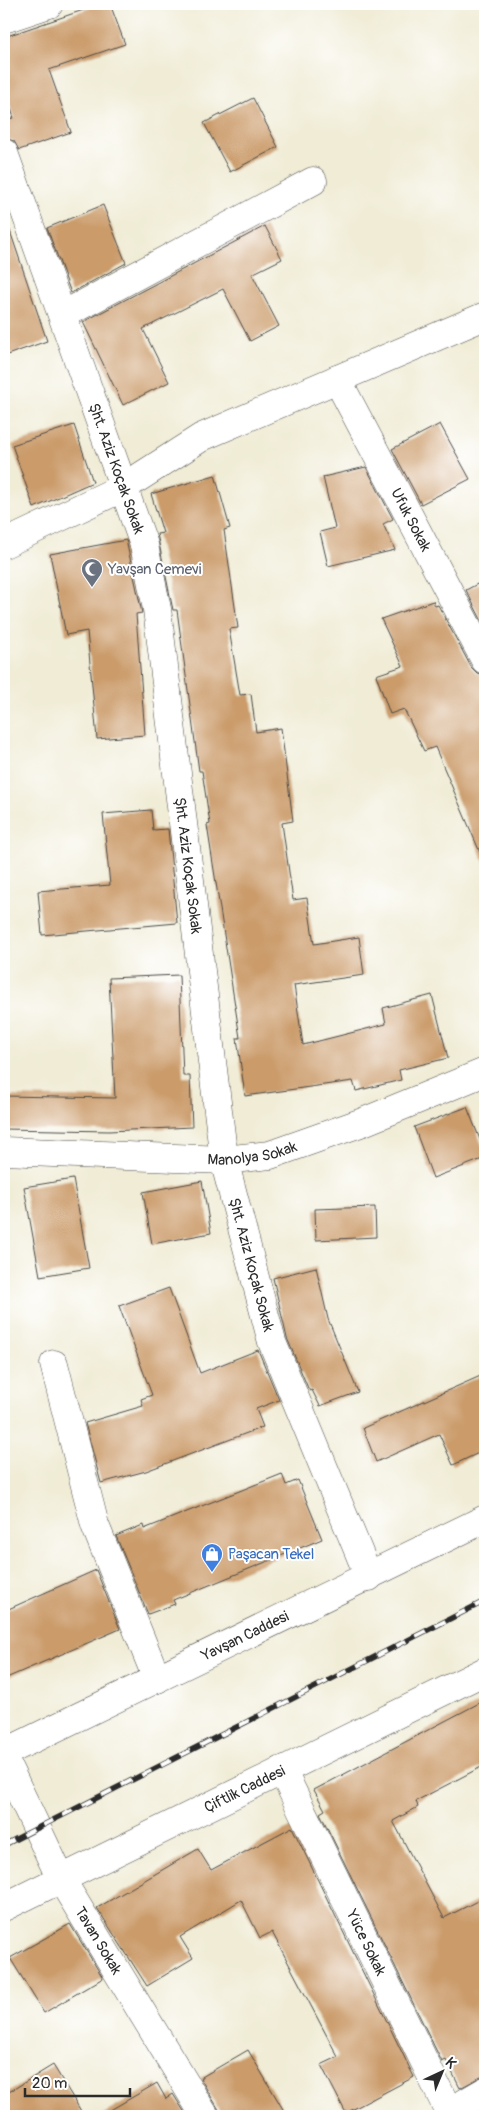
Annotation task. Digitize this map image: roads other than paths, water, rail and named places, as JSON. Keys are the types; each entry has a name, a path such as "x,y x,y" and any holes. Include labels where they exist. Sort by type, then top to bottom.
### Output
{"street":[{"path":"4,19 49,4"},
{"name":"Şht. Aziz Koçak Sokak","path":"4,153 144,545 157,609 224,1160 272,1342 369,1577"},
{"path":"63,315 313,181"},
{"path":"4,544 124,487 202,437 485,316"},
{"name":"Ufuk Sokak","path":"337,379 485,660"},
{"name":"Manolya Sokak","path":"4,1151 224,1160 270,1155 363,1122 485,1072"},
{"path":"54,1364 95,1525 156,1679"},
{"name":"Yavşan Caddesi","path":"4,1753 485,1519"},
{"name":"Çiftlik Caddesi","path":"4,1907 485,1671"},
{"name":"Tavan Sokak","path":"4,1759 61,1879 205,2116"},
{"name":"Yüce Sokak","path":"282,1770 450,2114"},
{"path":"450,2114 485,2091"}],"railway":[{"path":"4,1845 485,1601"}],"place":[{"name":"Yavşan Cemevi","path":"92,588"},
{"name":"Paşacan Tekel","path":"212,1573"}]}
